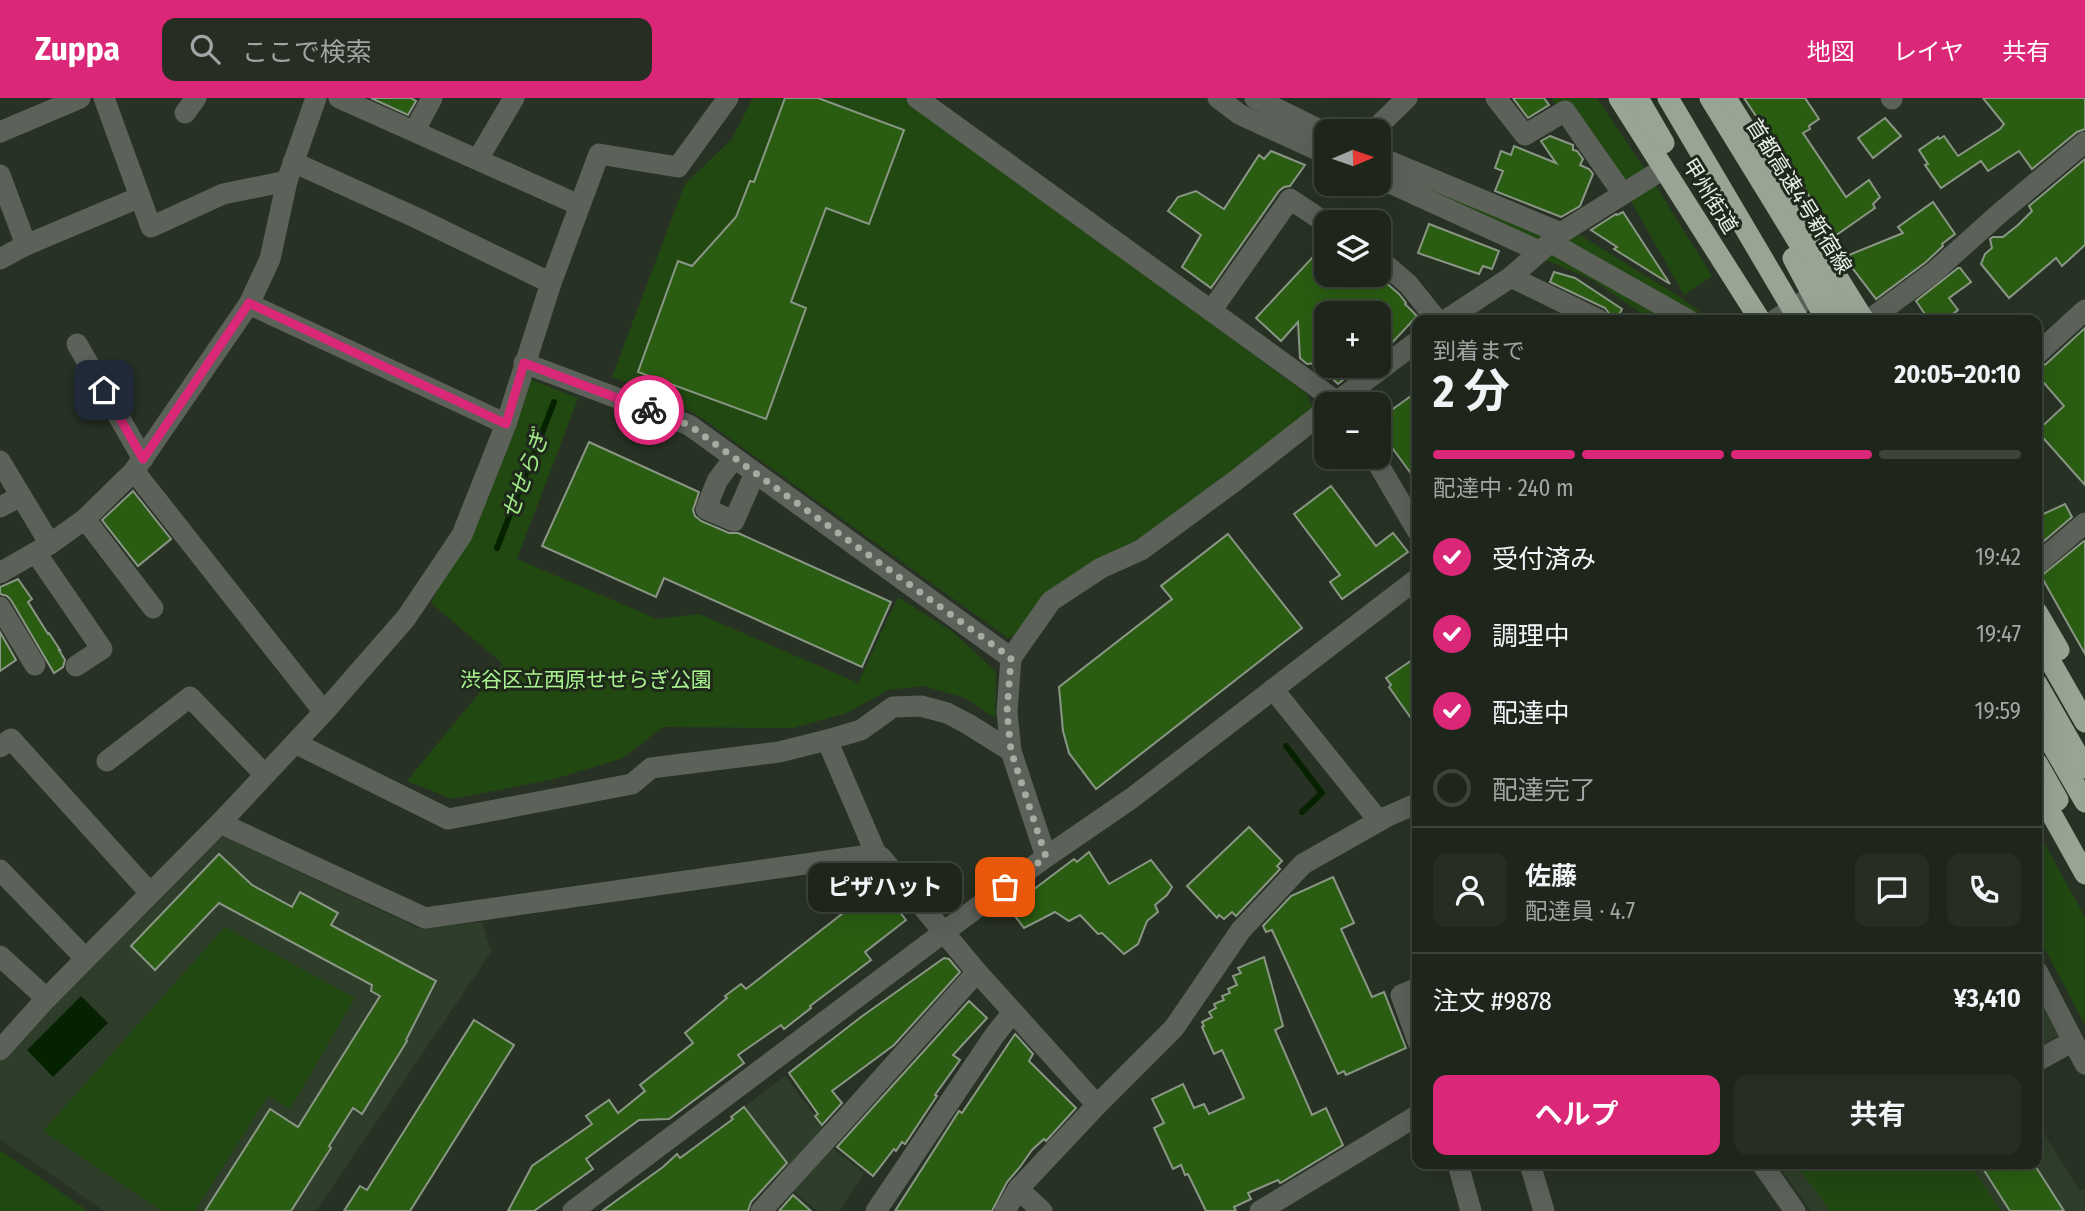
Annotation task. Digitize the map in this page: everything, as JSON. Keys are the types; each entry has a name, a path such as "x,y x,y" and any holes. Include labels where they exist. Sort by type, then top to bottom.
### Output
{"highway":[{"name":"甲州街道","path":"1619,98 1757,315"},
{"path":"1638,98 1771,315"},
{"path":"1668,98 1796,315"},
{"path":"1710,98 1823,315"},
{"name":"首都高速4号新宿線","path":"1710,98 1843,315"},
{"path":"1726,98 1838,279 1863,315"},
{"path":"2042,621 2085,694"},
{"path":"2042,647 2085,722"},
{"path":"2042,693 2085,768"},
{"path":"2042,728 2085,802"},
{"path":"2042,772 2085,847"},
{"path":"2042,797 2085,874"}],"street":[{"path":"0,132 80,98"},
{"path":"104,98 151,227 223,194 290,171 419,219 551,283"},
{"path":"0,573 43,549 85,519 139,465 249,303 270,259 290,171 316,98"},
{"path":"339,98 579,205"},
{"path":"415,130 432,98"},
{"path":"478,159 514,98"},
{"path":"1217,98 1239,114 1314,148"},
{"path":"1255,98 1314,127"},
{"path":"1385,119 1407,98"},
{"path":"1496,98 1525,135 1565,111 1623,194"},
{"path":"0,1050 85,958 220,823 324,712 406,618 462,535 506,424 551,283 599,154 678,167 718,101"},
{"path":"932,102 1317,392"},
{"path":"1874,315 1934,272 2085,142"},
{"path":"1391,163 1550,242 1679,315"},
{"path":"1454,315 1511,277 1550,242 1663,169"},
{"path":"0,175 26,245"},
{"path":"1391,182 1550,242"},
{"path":"0,259 26,245 140,197"},
{"path":"1211,312 1290,199 1314,215"},
{"path":"1391,269 1408,284 1433,315"},
{"path":"1511,277 1589,315"},
{"path":"1782,315 1838,279"},
{"path":"249,303 506,424"},
{"path":"2042,349 2085,310"},
{"path":"77,344 139,465 324,712"},
{"path":"1351,392 1412,346"},
{"path":"524,363 689,425 1011,658"},
{"path":"1046,857 1011,751 1007,712 1011,658 1051,601 1101,568 1141,550 1314,420"},
{"path":"734,458 717,481 706,509 734,521 755,473"},
{"path":"0,461 21,496 43,549 102,649 76,666"},
{"path":"1381,469 1412,522"},
{"path":"0,508 21,496"},
{"path":"85,519 152,608"},
{"path":"2042,560 2085,523"},
{"path":"573,1211 943,932 1132,798 1412,583"},
{"path":"0,607 35,665"},
{"path":"1273,689 1379,821"},
{"path":"107,761 190,697 264,774"},
{"path":"295,743 448,819 632,783 651,768 779,752 827,740 861,730 893,707 921,706 947,713 968,723 1011,751"},
{"path":"0,747 11,739 150,893"},
{"path":"827,740 876,854 977,972 1097,1105"},
{"path":"1005,1211 1018,1189 1174,1028 1241,930 1303,864 1379,821 1412,806"},
{"path":"220,823 425,918 876,854"},
{"path":"0,870 85,958"},
{"path":"0,956 46,999"},
{"path":"761,1211 977,972"},
{"path":"2042,980 2081,1053 2042,1059"},
{"path":"1412,990 1401,995 1412,1025"},
{"path":"876,1211 1013,1012"},
{"path":"1260,1211 1412,1119"},
{"path":"1459,1169 1471,1211"},
{"path":"1531,1169 1544,1211"},
{"path":"1766,1169 1795,1211"},
{"path":"1018,1189 1042,1211"}],"shaded area":[{"path":"223,836 418,928 482,922 491,952 316,1211 104,1211 0,1139 0,1059 197,859"},
{"path":"2042,995 2062,1033 2042,1045"},
{"path":"81,996 108,1023 53,1077 27,1050"},
{"path":"785,1076 828,1133 781,1185 731,1117"},
{"path":"2042,1130 2080,1191 2085,1189 2085,1211 1811,1211 1781,1169 2042,1169"},
{"path":"828,1145 864,1173 839,1211 817,1211 789,1187"}],"green space":[{"path":"753,98 904,98 1307,394 1314,412 1014,637 1008,638 696,414 670,403 667,397 612,377 685,184 732,139"},
{"path":"1551,98 1597,98 1712,276 1684,295 1623,187"},
{"path":"1391,165 1575,232 1680,297 1703,315 1644,315 1593,280 1391,195"},
{"name":"渋谷区立西原せせらぎ公園","path":"529,379 578,398 517,559 657,619 699,614 858,683 898,597 953,632 996,672 995,718 965,698 923,686 888,690 847,713 793,728 663,727 623,758 554,779 452,799 407,781 503,664 431,603 488,498"},
{"path":"2042,839 2085,917 2085,1025 2042,943"},
{"path":"225,927 355,998 290,1109 268,1096 195,1211 162,1211 43,1131"},
{"path":"0,1150 88,1211 0,1211"},
{"path":"1800,1169 1973,1169 2001,1211 1830,1211"}],"building":[{"path":"371,98 411,98 416,101 408,115"},
{"path":"785,98 818,98 904,130 869,224 826,208 791,302 806,308 766,419 638,372 678,261 692,266 736,217 750,181 754,182"},
{"path":"1513,98 1544,98 1549,105 1528,118"},
{"path":"1744,98 1805,98 1819,119 1803,133 1846,197 1869,180 1880,197 1873,204 1875,208 1832,238 1815,205"},
{"path":"1983,98 2085,98 2085,129 2077,132 2032,169 2019,151 1988,171 1981,161 1941,188 1925,165 1928,164 1919,150 1944,136 1958,156 2000,129 2004,124"},
{"path":"1885,118 1901,136 1873,158 1858,138"},
{"path":"1550,136 1573,145 1573,150 1583,159 1580,165 1593,174 1580,206 1561,217 1495,191 1503,171 1495,168 1501,151 1511,155 1514,146 1556,163 1541,141"},
{"path":"1271,151 1305,165 1290,186 1279,191 1211,288 1182,267 1201,235 1168,211 1178,197 1196,191 1224,209 1259,155 1264,159"},
{"path":"2085,159 2085,245 2062,266 2056,258 2009,298 1981,264 1985,254 1992,248 1990,239 2003,237 2018,225 2032,211 2029,206"},
{"path":"1933,202 1955,234 1926,262 1876,299 1844,257 1903,233 1898,227"},
{"path":"1623,212 1670,284 1614,249 1617,247 1591,230"},
{"path":"1429,224 1499,251 1492,269 1483,266 1479,274 1418,253"},
{"path":"1314,256 1314,287 1391,287 1416,315 1412,315 1412,321 1391,344 1391,301 1314,301 1314,363 1307,364 1300,358 1298,322 1281,341 1256,318"},
{"path":"1958,268 1971,282 1949,298 1958,310 1952,315 1926,315 1916,301"},
{"path":"1554,272 1575,278 1622,309 1619,315 1610,315 1605,308 1550,282"},
{"path":"2085,328 2085,485 2042,437 2042,426 2064,406 2042,381 2042,365"},
{"path":"1332,378 1345,378 1338,384"},
{"path":"1412,395 1412,475 1391,446 1391,410"},
{"path":"589,442 699,492 693,510 701,521 729,533 738,533 891,602 862,667 664,578 656,597 542,546"},
{"path":"1331,486 1376,546 1393,533 1408,552 1342,599 1330,582 1340,575 1294,514"},
{"path":"133,491 171,539 138,566 102,520"},
{"path":"2065,504 2072,517 2042,543 2042,515"},
{"path":"1228,534 1302,628 1096,789 1069,753 1063,731 1059,687 1172,599 1161,586"},
{"path":"2084,541 2085,654 2042,578"},
{"path":"18,579 32,599 28,602 65,660 63,667 54,673 11,600 0,594 0,587"},
{"path":"0,632 16,660 0,671"},
{"path":"1412,660 1412,720 1389,687 1391,685 1386,678"},
{"path":"1249,827 1282,861 1277,866 1280,869 1236,916 1232,912 1224,919 1219,915 1217,918 1187,886"},
{"path":"1089,852 1109,884 1151,860 1172,887 1155,905 1158,912 1147,921 1138,944 1124,954 1102,933 1098,934 1080,915 1069,921 1055,912 1024,928 1009,908 1074,859 1077,862"},
{"path":"219,854 252,885 292,907 300,892 338,913 331,925 436,981 407,1041 362,1114 353,1108 291,1211 205,1211 270,1109 298,1127 380,996 371,991 372,985 219,903 155,970 131,946"},
{"path":"1333,877 1354,923 1341,929 1372,997 1384,992 1406,1048 1346,1075 1344,1071 1338,1074 1272,930 1266,932 1263,926 1291,896"},
{"path":"879,885 906,920 865,952 871,960 784,1029 781,1025 738,1055 744,1063 669,1119 639,1120 586,1159 593,1169 534,1211 508,1211 532,1166 592,1124 586,1116 609,1100 618,1113 645,1091 640,1085 693,1043 685,1033 727,998 725,996 741,984 746,989"},
{"path":"1264,957 1283,1026 1275,1030 1312,1115 1326,1108 1343,1145 1282,1182 1278,1180 1248,1193 1251,1199 1234,1207 1236,1211 1206,1211 1181,1165 1173,1169 1154,1128 1164,1123 1152,1099 1183,1084 1194,1108 1204,1104 1209,1114 1244,1098 1222,1050 1214,1054 1202,1022 1212,1017 1209,1012 1216,1008 1214,1004 1224,1000 1222,996 1230,993 1228,989 1237,985 1233,976 1241,973 1238,968"},
{"path":"944,958 949,959 960,972 894,1045 832,1091 842,1103 822,1125 815,1116 818,1114 789,1073"},
{"path":"969,1001 987,1018 953,1055 960,1060 905,1144 902,1142 896,1151 894,1149 873,1176 837,1147"},
{"path":"474,1020 514,1045 410,1211 344,1211 360,1186 367,1190"},
{"path":"1015,1034 1033,1054 1029,1061 1076,1108 1046,1141 1044,1139 1032,1150 1007,1182 992,1211 895,1211 959,1111 962,1113"},
{"path":"744,1107 787,1163 751,1202 748,1211 602,1211 677,1154 680,1158 691,1150 733,1119 731,1117"},
{"path":"1983,1169 2037,1169 2064,1211 2010,1211"},
{"path":"793,1195 811,1211 779,1211"}],"waterway":[{"name":"せせらぎ","path":"497,548 554,402"},
{"path":"1286,746 1322,793 1302,812"}],"way so far":[{"path":"649,410 689,425 1011,658 1007,712 1011,751 1046,857 1005,887"}],"place":[{"name":"ピザハット","path":"1005,887"}],"route":[{"path":"104,390 143,459 249,303 506,424 524,363 649,410"}]}
